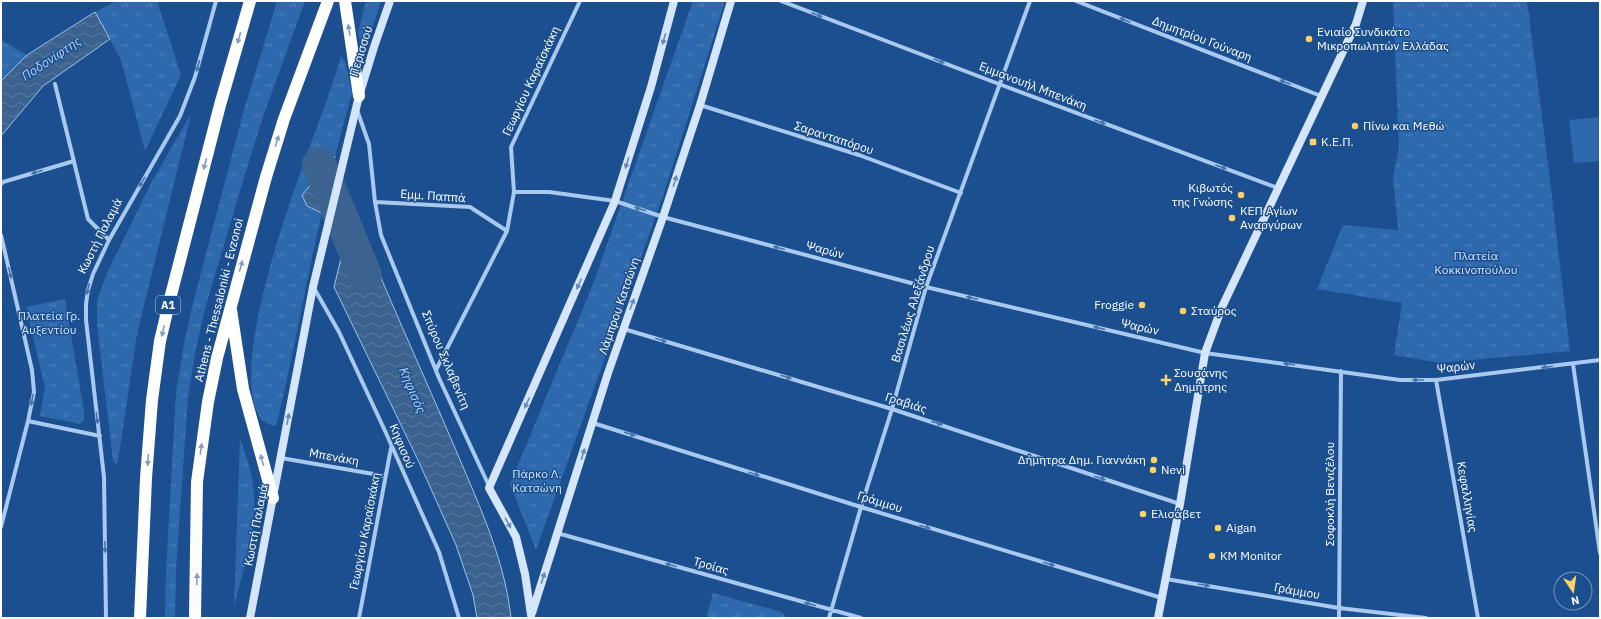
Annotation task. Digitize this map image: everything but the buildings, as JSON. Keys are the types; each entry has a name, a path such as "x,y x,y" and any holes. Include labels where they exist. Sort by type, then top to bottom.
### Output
{"highway":[{"name":"Α1","path":"140,618 146,478 152,400 160,341 220,105 250,1"},
{"name":"Athens - Thessaloniki - Evzonoi","path":"195,618 197,482 208,402 216,358 268,170 284,119 328,1"},
{"path":"345,1 360,96"},
{"path":"230,304 243,389 273,498"}],"street":[{"name":"Κωστή Παλαμά","path":"106,618 104,477 86,320 88,290 93,274 109,240 180,116 195,77 216,1"},
{"name":"Περισσού","path":"357,109 374,47 390,1"},
{"name":"Γεωργίου Καραϊσκάκη","path":"436,370 507,231 514,192 511,147 580,1"},
{"path":"490,488 615,201 651,87 674,1"},
{"name":"Λάμπρου Κατσώνη","path":"531,617 556,533 700,105 731,1"},
{"name":"Εμμανουήλ Μπενάκη","path":"781,1 1278,188"},
{"name":"Βασιλέως Αλεξάνδρου","path":"829,618 861,507 892,409 926,287 1030,1"},
{"name":"Δημητρίου Γούναρη","path":"1076,1 1321,96"},
{"path":"1158,618 1180,504 1205,353 1222,306 1356,24 1363,1"},
{"path":"55,84 88,220 109,240"},
{"name":"Σαρανταπόρου","path":"700,105 859,155 961,193"},
{"name":"Κωστή Παλαμά","path":"250,618 314,287 357,109"},
{"name":"Σπύρου Σκλαβενίτη","path":"357,109 369,144 375,202 381,235 436,370 490,488 516,537 525,574 531,617"},
{"path":"1,184 74,161"},
{"path":"514,192 549,192 615,201"},
{"name":"Ψαρών","path":"615,201 663,217 926,287 1205,353 1400,380 1436,380 1600,360"},
{"name":"Εμμ. Παππά","path":"375,202 470,208 507,231"},
{"path":"1,235 32,370 34,392 1,527"},
{"name":"Κηφισού","path":"314,287 339,332 438,552 459,618"},
{"name":"Γραβιάς","path":"624,329 892,409 1180,504"},
{"path":"1573,364 1600,554"},
{"name":"Σοφοκλή Βενιζέλου","path":"1339,618 1341,371"},
{"name":"Κεφαλληνίας","path":"1436,380 1478,618"},
{"path":"28,421 100,436"},
{"name":"Γράμμου","path":"593,423 861,507 1162,598"},
{"name":"Γεωργίου Καραϊσκάκη","path":"359,618 391,448"},
{"name":"Μπενάκη","path":"280,458 385,476"},
{"name":"Τροίας","path":"556,533 861,618"},
{"name":"Γράμμου","path":"1166,579 1339,608 1426,618"}],"green space":[{"path":"117,1 157,1 181,75 145,151 121,60 95,12"},
{"path":"277,1 305,1 263,117 245,174 205,309 196,348 188,397 176,569 175,618 165,618 166,571 176,393 184,344 192,307 243,113"},
{"path":"366,1 381,1 363,57 358,32"},
{"name":"Πάρκο Λ. Κατσώνη","path":"693,1 725,1 664,193 536,550 510,484 593,284"},
{"name":"Πλατεία Κοκκινοπούλου","path":"1393,1 1527,1 1570,351 1440,363 1394,355 1402,303 1317,289 1343,225 1398,230 1393,177 1399,148"},
{"path":"1,40 27,55 1,81"},
{"path":"341,56 345,61 352,92 335,156 302,195 307,206 322,213 276,426 262,420 252,395 252,358 259,314 270,267 285,219"},
{"path":"191,114 137,334 118,461 116,465 113,461 97,325 97,300 107,273 152,181"},
{"path":"1600,117 1600,161 1574,163 1569,120"},
{"name":"Πλατεία Γρ. Αυξεντίου","path":"65,299 84,411 84,421 80,424 40,416 45,388 26,307"},
{"path":"240,437 251,474 254,495 254,511 250,544 234,607"},
{"path":"713,593 782,612 786,618 706,618"}],"water":[{"name":"Ποδονίφτης","path":"95,12 110,39 43,86 1,136 1,81 27,55"},
{"path":"335,156 322,213 307,206 302,195"},
{"path":"353,210 378,272 483,514 503,576 511,618 477,618 473,595 456,545 418,460 334,287"}],"waterway":[{"name":"Κηφισός","path":"319,164 365,275"}],"place":[{"name":"Ενιαίο Συνδικάτο Μικροπωλητών Ελλάδας","path":"1309,39"},
{"name":"Πίνω και Μεθώ","path":"1355,126"},
{"name":"Κ.Ε.Π.","path":"1313,142"},
{"name":"Κιβωτός της Γνώσης","path":"1241,195"},
{"name":"ΚΕΠ Αγίων Αναργύρων","path":"1232,218"},
{"name":"Froggie","path":"1142,305"},
{"name":"Σταύρος","path":"1183,311"},
{"name":"Σουσάνης Δημήτρης","path":"1166,380"},
{"name":"Δήμητρα Δημ. Γιαννάκη","path":"1154,460"},
{"name":"Nevi","path":"1153,470"},
{"name":"Ελισάβετ","path":"1143,514"},
{"name":"Aigan","path":"1218,528"},
{"name":"KM Monitor","path":"1212,556"}]}
